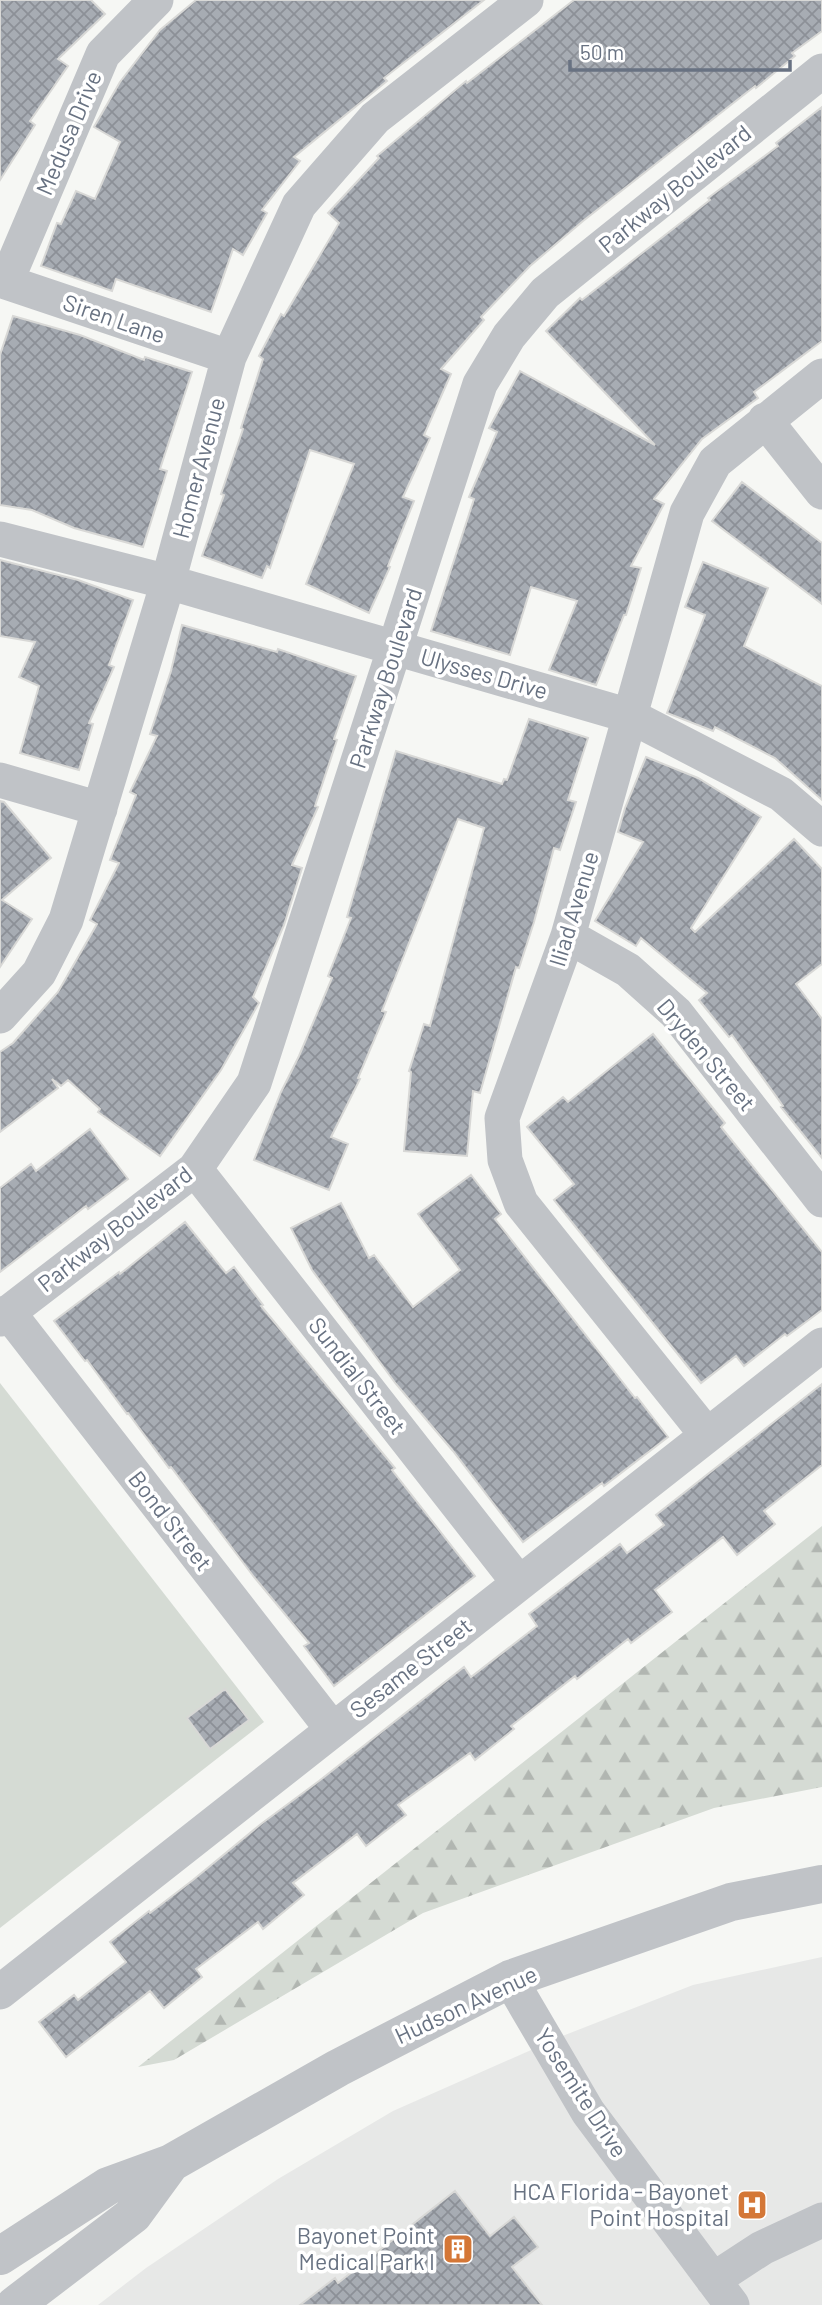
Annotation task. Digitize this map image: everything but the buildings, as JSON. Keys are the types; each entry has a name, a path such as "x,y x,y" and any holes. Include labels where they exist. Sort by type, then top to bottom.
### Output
{"street":[{"name":"Medusa Drive","path":"3,281 103,54 156,0"},
{"name":"Homer Avenue","path":"0,1016 39,973 66,920 168,582 229,357 299,205 375,118 526,0"},
{"name":"Parkway Boulevard","path":"4,1315 195,1169 254,1083 480,384 509,336 545,293 822,71"},
{"name":"Siren Lane","path":"3,281 229,357"},
{"name":"Iliad Avenue","path":"707,1435 521,1203 505,1160 502,1118 568,936 687,513 715,462 822,376"},
{"path":"765,420 822,492"},
{"name":"Ulysses Drive","path":"0,539 168,582 630,716 781,794 822,829"},
{"path":"0,780 100,809"},
{"name":"Dryden Street","path":"568,936 628,970 676,1013 822,1199"},
{"name":"Sundial Street","path":"195,1169 519,1583"},
{"name":"Bond Street","path":"4,1315 332,1730"},
{"name":"Sesame Street","path":"0,1992 822,1345"},
{"name":"Hudson Avenue","path":"0,2256 108,2186 171,2163 338,2068 510,1979 732,1902 822,1884"},
{"name":"Yosemite Drive","path":"510,1979 588,2112 723,2292"},
{"name":"Hudson Avenue","path":"15,2305 133,2215 171,2163"},
{"path":"723,2292 762,2248 822,2220"}],"shaded area":[{"path":"822,1957 822,2305 98,2305 146,2268 278,2179 393,2111 565,2035 693,1985"}],"green space":[{"path":"0,1383 264,1722 0,1928"},
{"path":"822,1526 822,1787 714,1808 423,1913 174,2060 138,2067"}],"place":[{"name":"HCA Florida - Bayonet Point Hospital","path":"752,2205"},
{"name":"Bayonet Point Medical Park I","path":"458,2249"}]}
